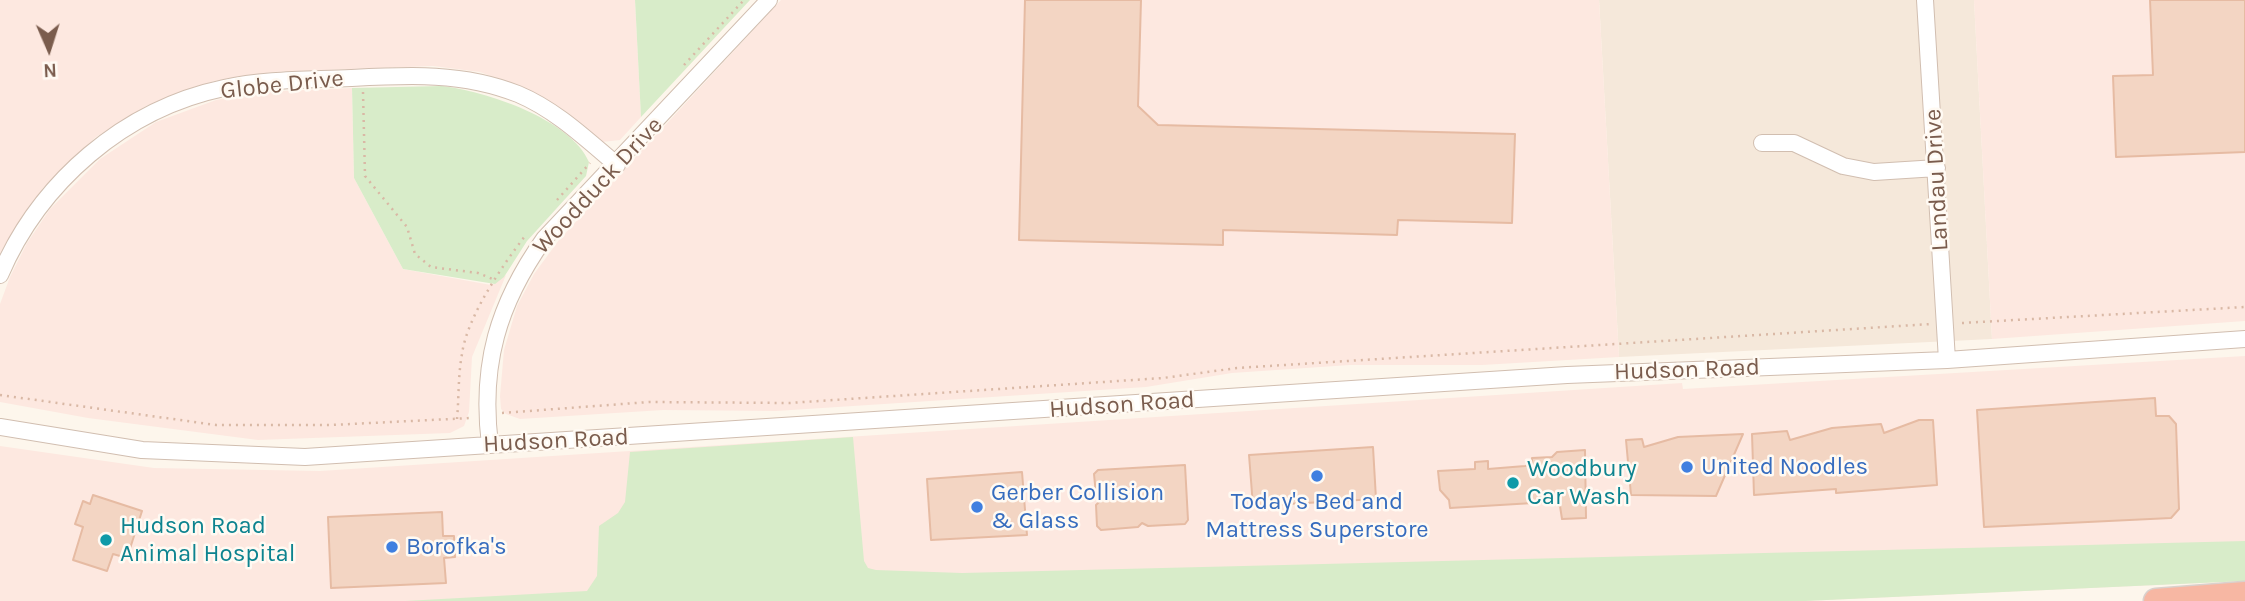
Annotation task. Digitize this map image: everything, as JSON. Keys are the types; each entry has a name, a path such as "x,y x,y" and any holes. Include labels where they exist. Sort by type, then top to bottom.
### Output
{"highway":[{"path":"2156,601 2245,595"}],"street":[{"name":"Woodduck Drive","path":"490,445 486,415 492,345 504,306 521,272 544,239 617,165 769,0"},
{"name":"Landau Drive","path":"1925,0 1947,359"},
{"name":"Globe Drive","path":"0,275 40,207 81,160 115,135 161,109 233,86 417,75 465,78 520,95 544,108 617,165"},
{"path":"1762,142 1794,143 1843,166 1874,172 1937,168"},
{"name":"Hudson Road","path":"0,427 142,450 224,456 328,457 1567,375 1947,359 2245,339"}],"path":[{"path":"363,89 365,176 407,227 415,254 432,267 478,273 495,280 467,335 462,354 457,419"},
{"path":"509,412 649,402 789,403 1163,378 1237,368 1944,323 2245,307"},
{"path":"0,395 216,425 318,426 464,419"}],"shaded area":[{"path":"0,0 635,0 641,117 620,140 602,142 568,113 533,92 480,72 433,66 273,72 214,81 146,106 96,137 43,188 0,253"},
{"path":"781,0 1599,0 1619,357 1482,365 1350,365 1232,373 1146,387 776,411 663,410 520,419 506,414 501,409 500,396 504,350 517,306 534,274 559,240"},
{"path":"1599,0 1974,0 1992,339 1619,357"},
{"path":"1974,0 2245,0 2245,321 1992,339"},
{"path":"352,88 354,178 403,269 491,285 506,275 472,357 469,412 464,426 450,433 258,440 88,418 0,402 0,304 10,277 27,243 50,209 100,159 156,122 216,100 256,92"},
{"path":"2245,356 2245,581 1805,601 0,601 0,446 154,468 320,471 1682,383 1683,389"}],"green space":[{"path":"635,0 750,0 641,117"},
{"path":"442,86 503,101 546,120 579,147 589,162 586,176 527,241 504,277 495,284 403,269 354,178 352,88"},
{"path":"853,437 864,561 868,568 876,570 962,573 2245,541 2245,581 1805,601 405,601 587,591 597,576 599,526 618,513 625,502 630,452"}],"building":[{"path":"1025,0 1141,0 1138,106 1158,125 1515,134 1512,223 1398,220 1397,235 1223,230 1223,245 1019,240"},
{"path":"2150,0 2245,0 2245,152 2116,157 2113,76 2153,75"},
{"path":"2155,398 2156,416 2169,416 2176,424 2179,509 2171,518 1984,527 1977,410"},
{"path":"1919,420 1933,420 1937,485 1836,493 1836,489 1754,495 1752,434 1787,431 1790,440 1832,428 1881,424 1884,433"},
{"path":"1743,434 1716,496 1631,495 1626,440 1642,439 1644,447 1678,437"},
{"path":"1373,447 1376,499 1253,506 1249,455"},
{"name":"Woodbury Car Wash","path":"1585,450 1586,518 1562,519 1560,506 1550,502 1450,508 1449,500 1440,490 1438,471 1475,469 1475,462 1488,461 1488,469 1532,465 1532,458 1552,457 1557,452"},
{"path":"1185,465 1188,520 1185,524 1148,526 1142,523 1138,527 1101,530 1097,526 1096,505 1101,500 1096,495 1094,474 1098,470"},
{"name":"Gerber Collision & Glass","path":"1022,472 1027,535 931,540 927,479"},
{"name":"Hudson Road Animal Hospital","path":"93,495 142,511 127,558 113,554 107,571 73,560 83,527 75,524 83,501 90,504"},
{"name":"Borofka's","path":"442,512 443,536 454,536 455,557 444,558 446,583 331,588 328,517"}],"place":[{"name":"United Noodles","path":"1687,467"},
{"name":"Today's Bed and Mattress Superstore","path":"1317,476"},
{"name":"Woodbury Car Wash","path":"1513,483"},
{"name":"Gerber Collision & Glass","path":"977,507"},
{"name":"Hudson Road Animal Hospital","path":"106,540"},
{"name":"Borofka's","path":"392,547"}]}
